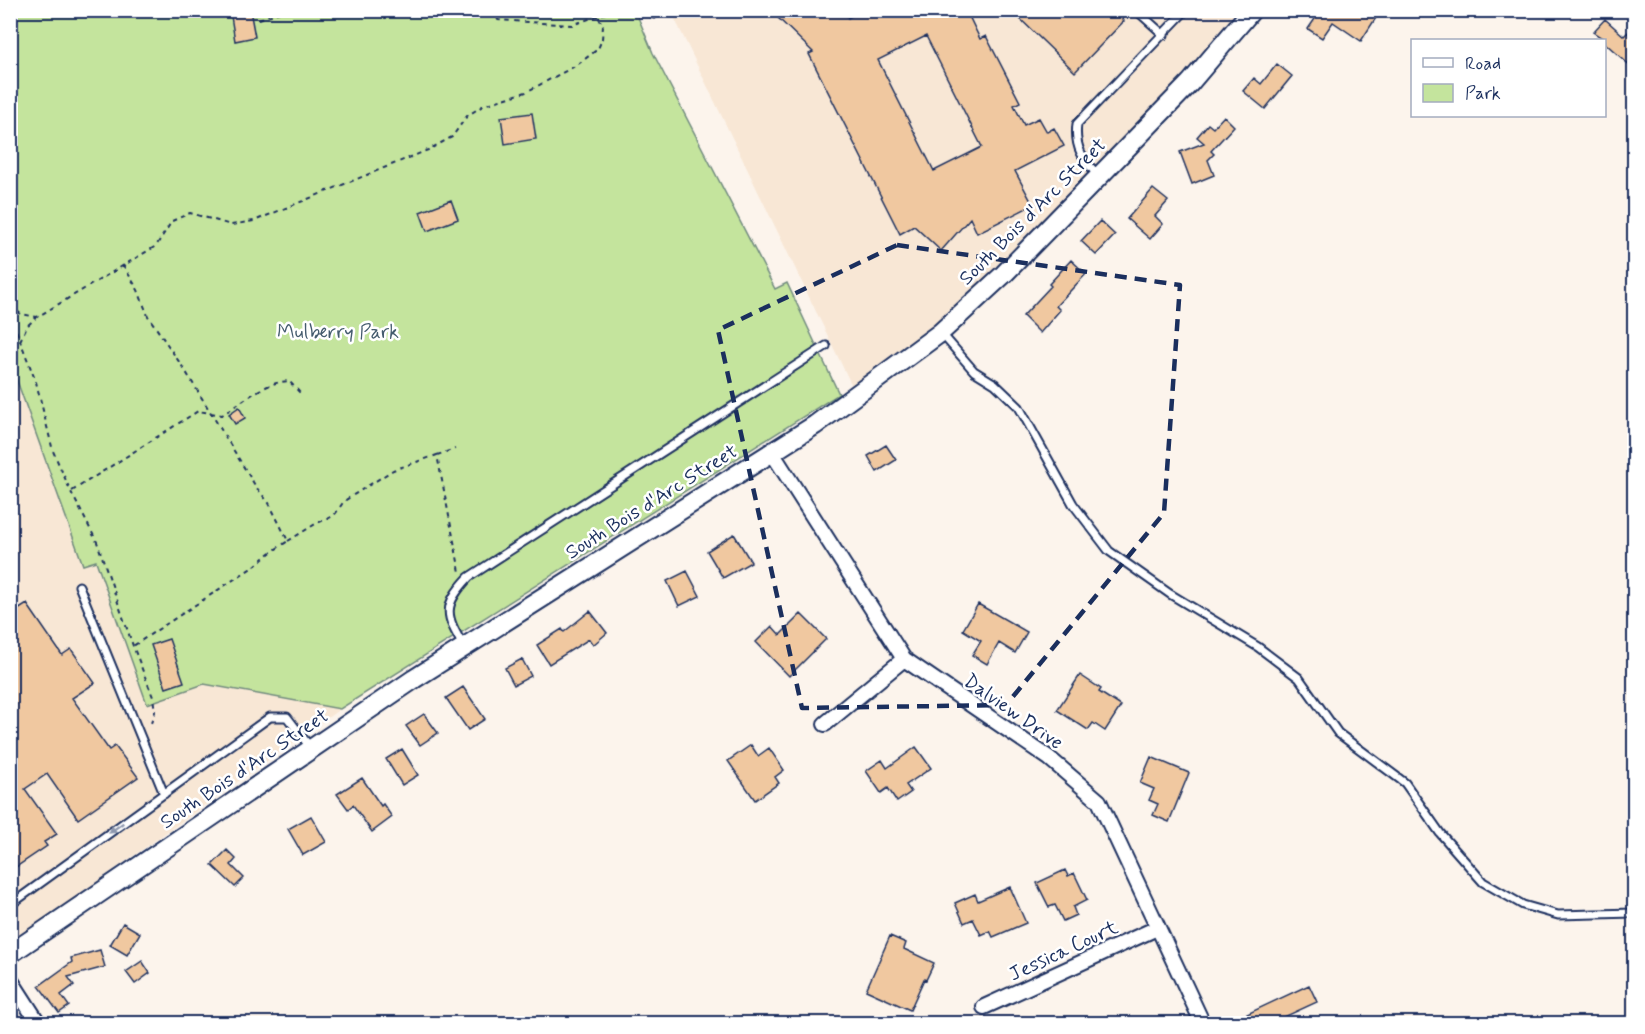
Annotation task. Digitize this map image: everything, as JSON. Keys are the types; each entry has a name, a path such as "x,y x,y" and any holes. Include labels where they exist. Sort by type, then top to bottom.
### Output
{"main road":[{"name":"South Bois d'Arc Street","path":"10,954 464,647 815,425 940,333 1004,274 1100,177 1190,83 1252,10"}],"street":[{"name":"Dalview Drive","path":"771,451 904,660 1049,758 1099,801 1203,1023"},
{"path":"825,724 904,660"},
{"name":"Jessica Court","path":"984,1007 1157,928"},
{"path":"10,979 39,1023"}],"lane":[{"path":"1136,10 1164,35"},
{"path":"1100,177 1084,160 1078,149 1077,124 1164,35 1179,14 1186,10"},
{"path":"940,333 974,370 995,384 1019,408 1073,504 1109,550 1170,594 1258,647 1299,678 1338,733 1405,783 1440,833 1484,882 1523,905 1558,915 1635,913"},
{"path":"464,647 450,624 447,613 456,591 469,577 826,346"},
{"path":"79,586 164,794"},
{"path":"10,905 270,717 286,717 311,749"}],"path":[{"path":"258,10 259,19 286,10"},
{"path":"494,10 498,20 572,25 614,10"},
{"path":"20,342 27,326 37,317 156,246 172,221 190,213 231,225 254,220 428,150 452,137 467,116 484,105 526,92 577,65 598,49 603,26 598,16"},
{"path":"123,265 138,290 148,316 186,372 256,487 265,496 288,541"},
{"path":"10,306 21,314 37,317"},
{"path":"10,314 36,382 53,451 97,542 153,697 155,712 151,723"},
{"path":"71,492 198,411 222,415 266,386 281,381 289,381 301,394"},
{"path":"133,646 256,565 288,541 316,523 331,517 344,501 393,470 455,449"},
{"path":"437,455 464,583"}],"highlighted area":[{"path":"897,245 1180,285 1164,513 1006,705 802,708 718,330"}],"shaded area":[{"path":"671,11 1240,11 1167,92 1003,264 946,317 904,351 852,386"},
{"path":"15,376 83,565 95,560 147,704 204,684 340,709 11,943 10,379"}],"green space":[{"name":"Mulberry Park","path":"635,10 653,53 775,289 787,283 839,394 340,709 204,684 147,704 96,561 83,565 11,364 11,11"}],"building":[{"path":"230,10 250,10 255,37 235,41"},
{"path":"781,10 844,10 848,18 863,10 966,10 980,39 986,36 1020,102 1014,105 1024,125 1039,118 1047,132 1054,128 1064,146 1015,171 1033,205 977,233 970,218 941,251 914,226 900,234 809,54 813,52 776,16","holes":["926,36 982,147 934,171 878,60"]},
{"path":"1011,10 1113,10 1124,21 1075,72"},
{"path":"1321,10 1381,10 1361,41 1333,22 1322,38 1308,29"},
{"path":"1605,19 1624,36 1628,32 1635,39 1635,70 1606,44 1606,39 1593,32"},
{"path":"1277,64 1292,76 1265,109 1243,91 1254,78 1261,84"},
{"path":"532,113 536,139 505,144 501,117"},
{"path":"1224,116 1234,126 1211,151 1214,154 1208,160 1214,175 1192,184 1180,152 1204,143 1197,137 1208,124 1213,128"},
{"path":"1153,189 1168,201 1155,216 1163,224 1150,239 1127,219"},
{"path":"451,200 458,219 427,231 420,212"},
{"path":"1100,221 1115,235 1096,255 1081,241"},
{"path":"1071,260 1086,274 1056,306 1060,310 1040,333 1023,316"},
{"path":"239,407 245,418 235,424 229,414"},
{"path":"886,445 896,460 877,472 868,456"},
{"path":"734,534 751,562 723,578 707,551"},
{"path":"687,571 700,596 679,606 667,581"},
{"path":"27,604 62,655 71,649 95,683 72,698 109,750 115,746 138,777 78,819 47,774 25,789 57,834 44,842 47,846 10,871 10,615"},
{"path":"978,604 1027,632 1015,653 999,643 987,664 972,655 981,641 963,630"},
{"path":"590,611 607,633 593,645 589,639 549,664 537,645 562,629 564,632"},
{"path":"801,614 826,639 789,676 756,642 772,626 780,635"},
{"path":"169,639 184,682 166,688 151,645"},
{"path":"522,659 531,676 514,685 505,668"},
{"path":"1080,675 1101,689 1099,692 1121,706 1105,731 1093,723 1088,730 1057,710"},
{"path":"463,687 485,719 468,730 446,698"},
{"path":"424,714 438,733 420,745 406,726"},
{"path":"751,745 758,756 769,748 784,770 775,777 779,783 755,800 728,761"},
{"path":"916,747 931,768 906,785 911,792 897,802 888,788 881,793 866,771 882,760 887,768"},
{"path":"402,749 418,775 402,785 386,759"},
{"path":"1151,757 1189,773 1169,822 1153,815 1158,804 1149,800 1154,789 1140,783"},
{"path":"362,778 381,806 383,804 392,817 372,832 353,805 348,809 337,794"},
{"path":"311,816 326,842 303,855 288,829"},
{"path":"227,850 236,859 231,865 244,878 235,887 212,865"},
{"path":"1065,870 1068,876 1074,873 1087,900 1073,907 1076,915 1063,921 1055,905 1049,907 1037,883"},
{"path":"1010,887 1026,923 993,937 990,931 981,935 973,919 964,923 955,903 975,894 978,901"},
{"path":"123,923 140,933 127,955 110,945"},
{"path":"890,936 906,943 904,949 934,963 910,1010 866,990"},
{"path":"100,950 105,967 68,977 74,985 61,995 69,1006 59,1013 39,986 72,962 71,958"},
{"path":"142,961 150,973 135,984 126,972"},
{"path":"1309,985 1317,1002 1284,1017 1287,1023 1251,1023 1247,1014"}]}
